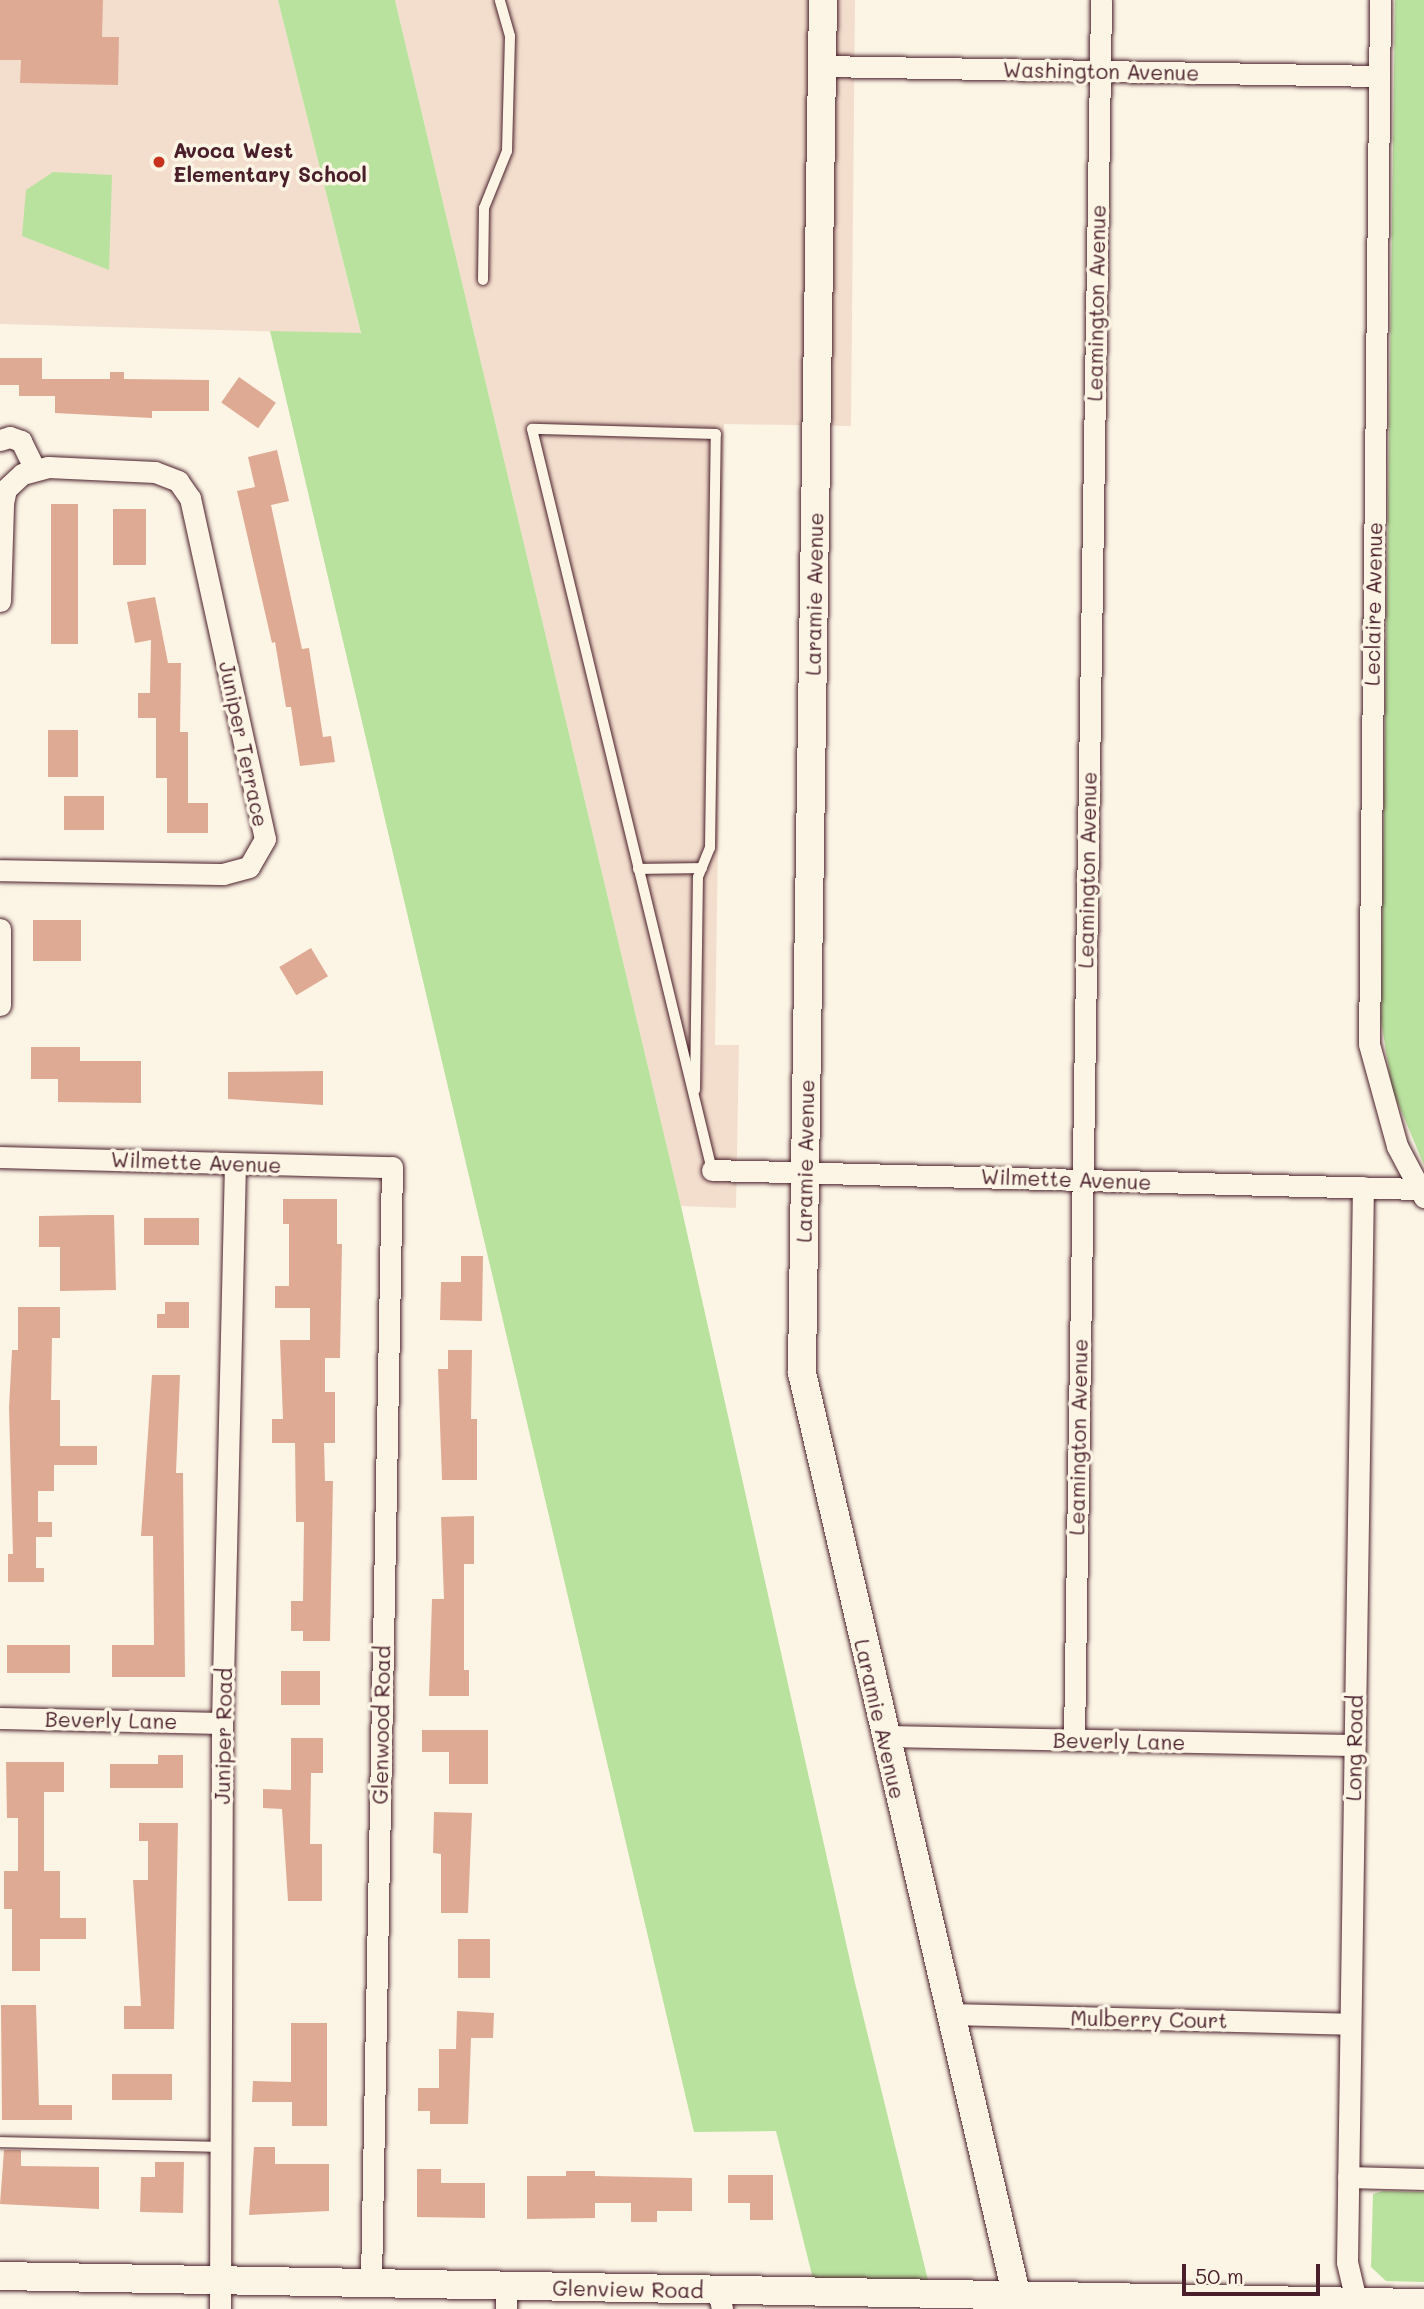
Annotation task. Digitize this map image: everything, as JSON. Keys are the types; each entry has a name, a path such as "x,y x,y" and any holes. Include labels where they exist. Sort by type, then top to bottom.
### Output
{"street":[{"name":"Laramie Avenue","path":"823,0 802,1373 883,1736 1017,2298"},
{"name":"Leamington Avenue","path":"1074,1740 1101,0"},
{"name":"Leclaire Avenue","path":"1380,0 1369,1044 1383,1105 1422,1193"},
{"name":"Washington Avenue","path":"822,66 1379,76"},
{"path":"0,440 10,436 21,441 34,468 3,482 0,601"},
{"name":"Juniper Terrace","path":"0,870 223,874 249,867 262,851 264,827 190,498 178,481 155,472 34,468"},
{"path":"0,929 0,1005"},
{"name":"Wilmette Avenue","path":"0,1157 392,1167"},
{"name":"Juniper Road","path":"220,2309 222,1723 235,1164"},
{"name":"Glenwood Road","path":"371,2283 392,1167"},
{"name":"Wilmette Avenue","path":"712,1170 1363,1187 1422,1193"},
{"name":"Long Road","path":"1357,2306 1347,2262 1363,1187"},
{"name":"Beverly Lane","path":"0,1718 222,1723"},
{"name":"Beverly Lane","path":"883,1736 1354,1745"},
{"name":"Mulberry Court","path":"950,2014 1349,2024"},
{"path":"1349,2177 1424,2179"},
{"name":"Glenview Road","path":"0,2276 371,2283 506,2298 1017,2298 1357,2306 1424,2303"}],"lane":[{"path":"482,280 484,208 507,151 510,36 500,0"},
{"path":"695,1090 698,877 710,848 716,434 532,429 638,869 695,1090 712,1170"},
{"path":"638,869 702,868"},
{"path":"0,2141 220,2147"}],"shaded area":[{"name":"Avoca West Elementary School","path":"0,0 278,0 361,334 0,324"},
{"path":"395,0 855,0 851,426 724,424 715,1045 739,1045 736,1208 681,1206"}],"green space":[{"path":"278,0 395,0 681,1206 855,1983 928,2280 813,2279 776,2131 694,2132 270,331 361,333"},
{"path":"1395,0 1424,0 1424,1165 1392,1089 1381,1020"},
{"path":"53,172 112,175 109,270 22,236 26,190"},
{"path":"1383,2191 1424,2192 1424,2282 1386,2281 1371,2267 1373,2194"}],"building":[{"path":"0,0 103,0 102,37 119,37 118,85 20,83 21,60 0,60"},
{"path":"0,358 42,358 42,379 110,379 110,372 124,372 124,379 209,380 209,411 152,411 152,418 55,413 55,396 19,396 19,385 0,385"},
{"path":"239,377 276,403 258,428 221,402"},
{"path":"277,450 289,501 271,505 302,649 309,648 323,737 331,736 335,762 300,766 291,707 286,707 275,642 272,643 237,491 255,487 248,457"},
{"path":"51,504 78,504 78,644 51,644"},
{"path":"113,509 146,509 146,565 113,565"},
{"path":"155,597 168,663 181,663 180,732 188,732 188,803 208,803 208,833 167,833 167,778 156,778 156,718 138,718 138,693 150,693 151,640 135,643 127,602"},
{"path":"48,730 78,730 78,777 48,777"},
{"path":"64,796 104,796 104,830 64,830"},
{"path":"33,920 81,920 81,961 33,961"},
{"path":"311,948 328,976 296,995 279,967"},
{"path":"31,1047 80,1047 80,1061 141,1061 141,1103 58,1102 58,1079 31,1079"},
{"path":"323,1071 323,1105 228,1099 228,1072"},
{"path":"283,1199 337,1199 337,1244 342,1244 340,1358 325,1358 325,1392 335,1392 335,1443 324,1443 325,1481 333,1481 330,1641 303,1641 303,1631 291,1631 291,1601 303,1601 304,1522 296,1522 295,1443 272,1443 272,1419 283,1419 280,1340 310,1340 310,1308 275,1308 275,1286 289,1286 289,1224 283,1224"},
{"path":"114,1215 116,1290 60,1291 60,1247 39,1247 39,1216"},
{"path":"144,1218 199,1218 199,1245 144,1245"},
{"path":"461,1256 483,1256 482,1321 440,1320 441,1282 461,1282"},
{"path":"165,1302 189,1302 189,1328 157,1328 157,1314 165,1314"},
{"path":"18,1307 60,1307 60,1338 52,1338 51,1400 60,1400 60,1446 97,1446 97,1465 54,1465 54,1491 38,1491 38,1522 52,1522 52,1537 36,1537 36,1568 44,1568 44,1582 8,1582 8,1554 13,1554 9,1408 12,1350 18,1350"},
{"path":"448,1350 472,1350 471,1419 477,1419 477,1480 442,1480 438,1369 448,1369"},
{"path":"152,1375 180,1375 176,1473 183,1473 185,1677 112,1677 112,1645 154,1645 153,1536 141,1536"},
{"path":"474,1516 474,1564 464,1564 464,1670 469,1670 469,1696 429,1696 432,1599 444,1599 441,1517"},
{"path":"7,1645 70,1645 70,1673 7,1673"},
{"path":"281,1671 320,1671 320,1705 281,1705"},
{"path":"422,1730 488,1730 488,1784 449,1784 449,1752 422,1752"},
{"path":"291,1738 323,1738 323,1773 311,1773 310,1844 322,1844 322,1901 288,1901 282,1809 263,1808 263,1789 291,1790"},
{"path":"158,1755 183,1755 183,1788 110,1788 110,1764 158,1764"},
{"path":"6,1762 64,1762 64,1792 44,1792 44,1871 60,1871 60,1918 86,1918 86,1939 40,1939 40,1971 12,1971 12,1909 4,1909 4,1871 18,1871 18,1818 7,1818"},
{"path":"434,1812 472,1813 468,1913 441,1913 441,1854 433,1853"},
{"path":"139,1823 178,1823 174,2029 124,2029 124,2006 141,2006 133,1880 148,1880 148,1841 139,1841"},
{"path":"458,1939 490,1939 490,1978 458,1978"},
{"path":"1,2005 36,2005 39,2105 72,2105 72,2120 2,2120"},
{"path":"457,2011 494,2013 493,2038 471,2038 468,2124 430,2124 430,2111 418,2111 418,2088 439,2088 439,2049 456,2049"},
{"path":"291,2023 327,2023 327,2126 292,2126 292,2102 252,2102 253,2081 291,2082"},
{"path":"112,2074 172,2074 172,2100 112,2100"},
{"path":"254,2147 275,2147 275,2164 329,2164 329,2211 249,2215"},
{"path":"4,2150 21,2150 21,2166 99,2167 99,2209 0,2204"},
{"path":"155,2162 184,2162 183,2213 140,2212 141,2177 155,2177"},
{"path":"417,2169 441,2169 441,2183 485,2183 485,2218 417,2217"},
{"path":"566,2171 595,2171 595,2176 692,2178 692,2211 657,2211 657,2222 631,2222 631,2203 595,2203 595,2218 527,2219 527,2176 566,2176"},
{"path":"728,2175 773,2175 773,2220 750,2220 750,2203 728,2203"}],"place":[{"name":"Avoca West Elementary School","path":"159,162"}]}
